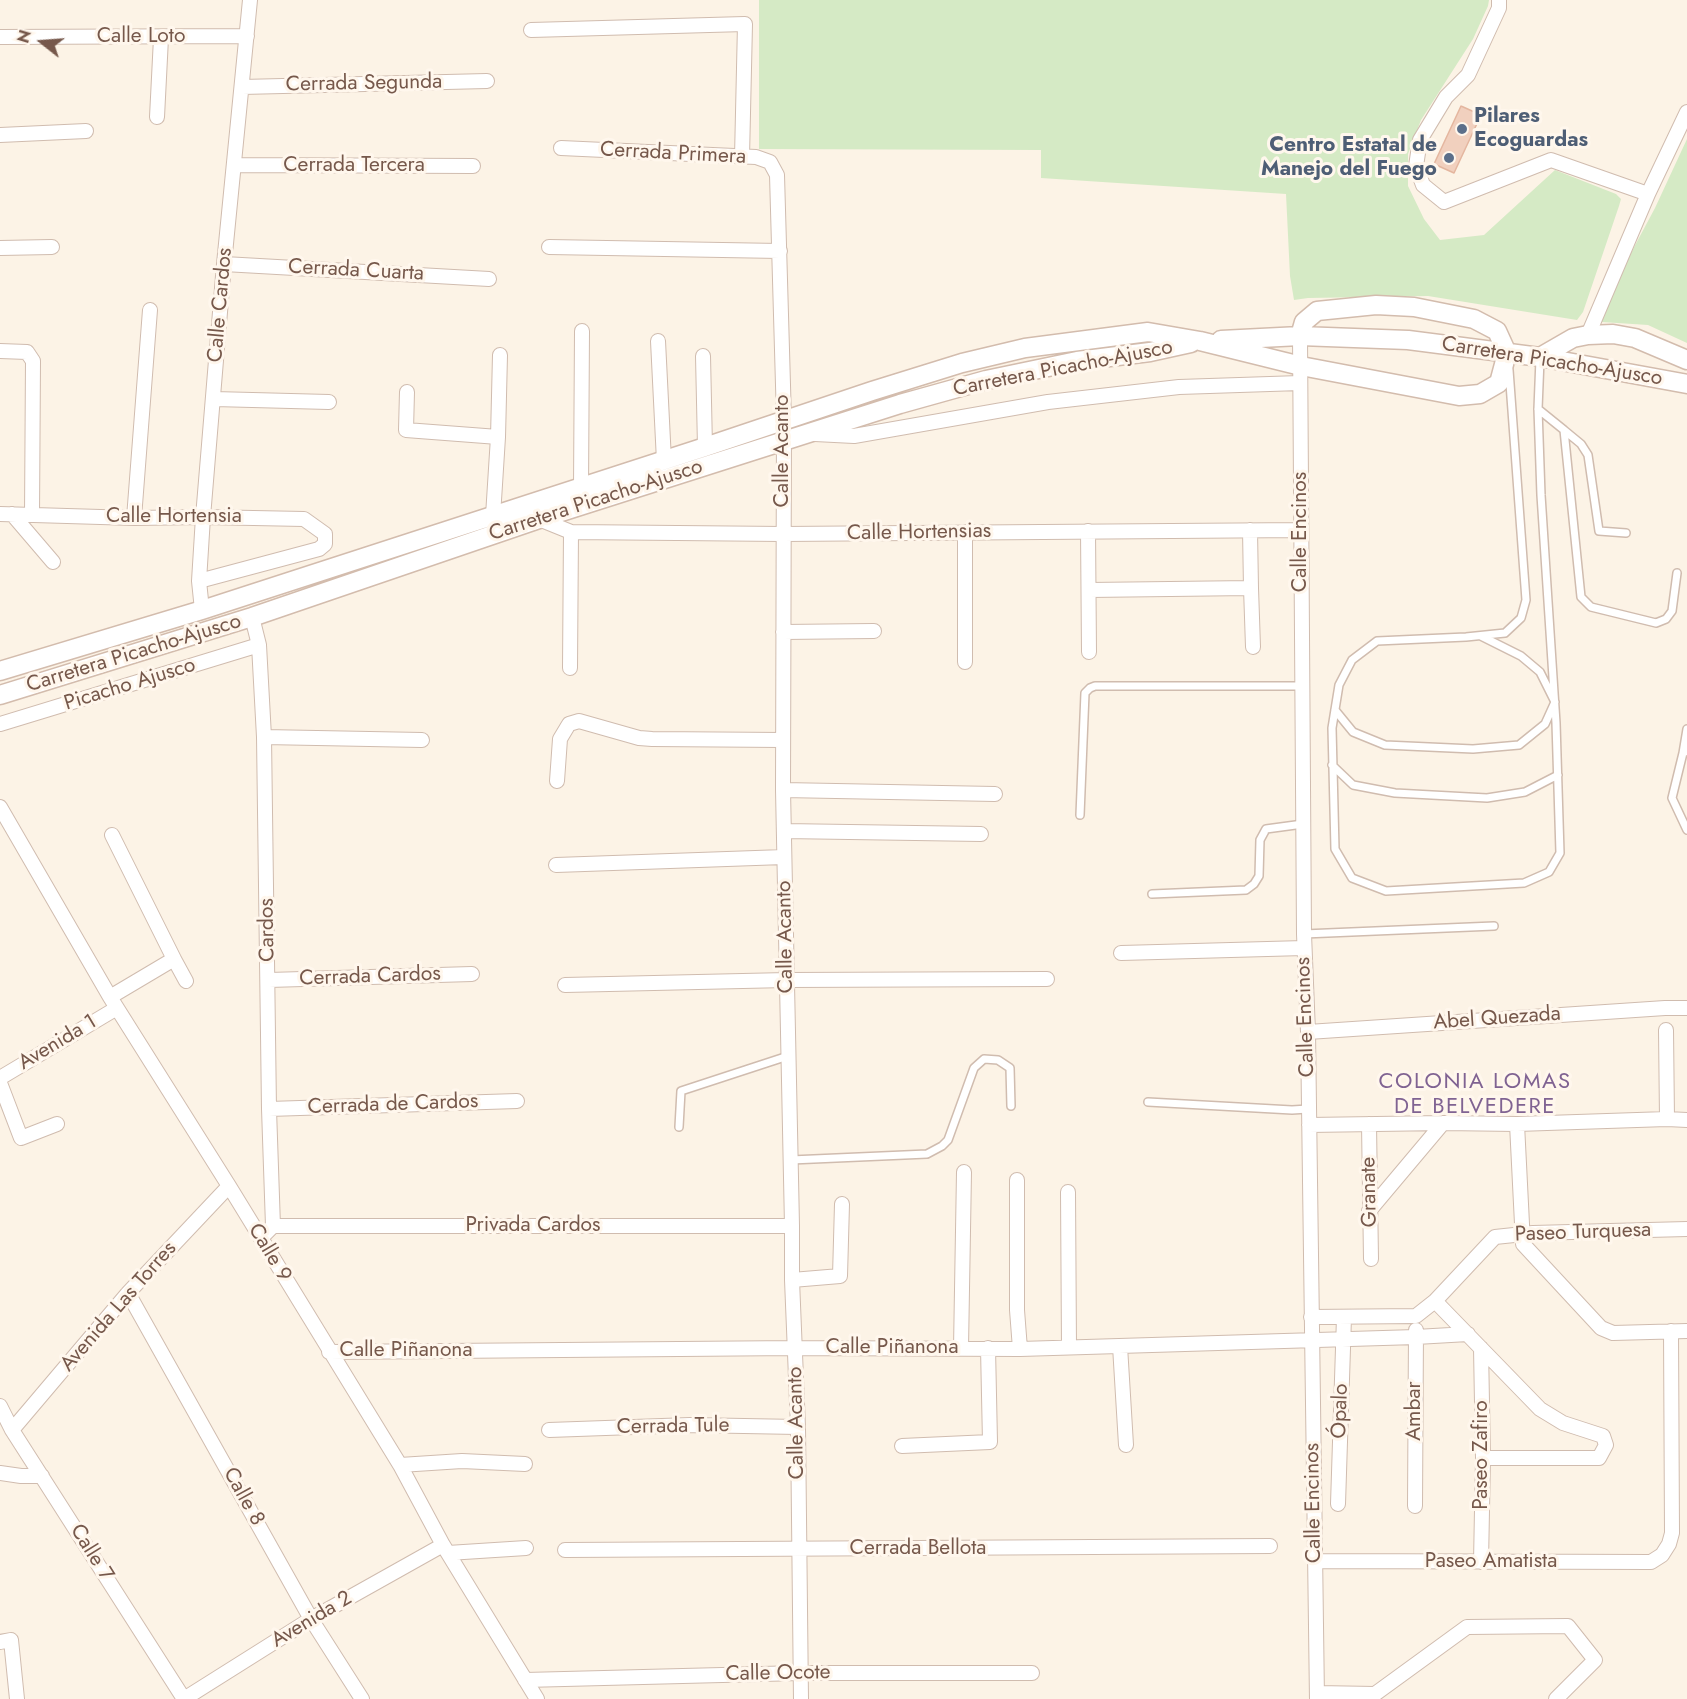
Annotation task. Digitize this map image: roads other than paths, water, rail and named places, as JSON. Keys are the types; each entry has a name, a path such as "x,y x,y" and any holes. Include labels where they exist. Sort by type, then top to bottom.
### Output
{"main road":[{"path":"1200,341 1300,375 1459,396 1480,394 1499,383 1508,353 1497,331 1474,320 1414,307 1376,306 1317,311 1304,322 1300,336"},
{"name":"Carretera Picacho-Ajusco","path":"0,671 202,610 962,363 1025,348 1148,332 1200,341"},
{"path":"1540,357 1573,338 1613,334 1635,338 1687,360"},
{"name":"Carretera Picacho-Ajusco","path":"0,695 252,617 539,519 784,441 986,380 1077,361 1150,352 1200,341 1300,336 1408,340 1540,357 1687,384"}],"street":[{"name":"Calle Cardos","path":"202,610 199,581 203,517 224,264 250,0"},
{"path":"1499,0 1499,8 1468,75 1446,97 1420,140 1416,166 1423,185 1444,202 1551,160 1648,194"},
{"path":"531,30 745,24 742,157"},
{"name":"Calle Loto","path":"0,37 247,36"},
{"path":"157,117 161,38"},
{"name":"Cerrada Segunda","path":"242,87 487,81"},
{"path":"1588,335 1648,194 1687,112"},
{"path":"0,135 86,131"},
{"name":"Cerrada Primera","path":"561,148 756,157 770,162 777,175"},
{"name":"Cerrada Tercera","path":"234,165 473,166"},
{"name":"Calle Acanto","path":"777,175 784,420 784,857 792,1280 798,1427 801,1699"},
{"path":"0,248 52,247"},
{"path":"549,248 780,250"},
{"name":"Cerrada Cuarta","path":"224,264 489,279"},
{"path":"134,518 150,310"},
{"path":"581,487 582,331"},
{"name":"Calle Encinos","path":"1300,336 1304,941 1308,1032 1311,1317 1315,1340 1317,1696"},
{"path":"658,341 664,460"},
{"path":"0,351 27,352 33,361 32,515"},
{"path":"493,516 500,355"},
{"path":"703,356 705,447"},
{"path":"807,434 854,436 1048,402 1300,375"},
{"path":"407,392 406,430 498,437"},
{"path":"214,399 329,402"},
{"path":"6,514 53,562"},
{"name":"Calle Hortensia","path":"6,514 134,518 304,519 316,525 325,534 326,544 319,549 199,581"},
{"name":"Calle Hortensias","path":"539,519 572,532 783,534 1301,530"},
{"path":"1250,530 1252,646"},
{"path":"1088,531 1089,652"},
{"path":"570,668 572,532"},
{"path":"965,532 965,662"},
{"path":"1089,590 1251,588"},
{"name":"Cardos","path":"252,617 259,645 264,737 273,1226"},
{"path":"783,632 874,632"},
{"name":"Picacho Ajusco","path":"0,724 259,645"},
{"path":"557,781 560,739 569,724 579,721 639,738 783,740"},
{"path":"264,737 422,740"},
{"path":"783,790 995,794"},
{"name":"Calle 9","path":"0,807 113,1003 229,1186 328,1352 400,1465 445,1549 537,1699"},
{"path":"784,831 981,834"},
{"path":"112,835 186,981"},
{"path":"556,865 784,857"},
{"path":"1121,953 1304,941"},
{"name":"Avenida 1","path":"0,1078 113,1003 174,959"},
{"name":"Cerrada Cardos","path":"269,980 472,974"},
{"path":"565,985 787,980 1047,979"},
{"name":"Abel Quezada","path":"1308,1032 1687,1008"},
{"path":"1666,1030 1667,1119"},
{"path":"0,1083 21,1138 57,1124"},
{"name":"Cerrada de Cardos","path":"270,1108 517,1101"},
{"path":"1309,1125 1687,1120"},
{"path":"1370,1211 1443,1123"},
{"name":"Granate","path":"1369,1124 1371,1259"},
{"path":"1517,1124 1523,1244 1601,1328 1613,1333 1687,1331"},
{"path":"962,1348 964,1172"},
{"path":"1017,1180 1017,1310 1020,1349"},
{"name":"Avenida Las Torres","path":"12,1430 128,1293 229,1186"},
{"path":"1068,1192 1069,1347"},
{"path":"792,1280 840,1276 842,1204"},
{"path":"261,1238 273,1226"},
{"name":"Privada Cardos","path":"273,1226 792,1226"},
{"name":"Paseo Turquesa","path":"1416,1316 1435,1301 1495,1237 1521,1234 1687,1229"},
{"name":"Calle 8","path":"128,1293 311,1619 362,1699"},
{"path":"1435,1301 1540,1409 1563,1423 1603,1436 1606,1445 1599,1458 1483,1458"},
{"path":"1311,1317 1416,1316"},
{"name":"Ambar","path":"1415,1506 1416,1316"},
{"name":"Ópalo","path":"1338,1504 1344,1317"},
{"name":"Paseo Amatista","path":"1316,1561 1651,1562 1662,1556 1670,1544 1672,1533 1671,1331"},
{"path":"1315,1340 1468,1334"},
{"name":"Calle Piñanona","path":"328,1352 796,1348 1020,1349 1315,1340"},
{"path":"1120,1346 1126,1445"},
{"path":"902,1446 990,1442 988,1348"},
{"name":"Paseo Zafiro","path":"1481,1348 1483,1458 1481,1562"},
{"name":"Calle 7","path":"0,1406 12,1430 184,1699"},
{"name":"Cerrada Tule","path":"549,1430 690,1425 798,1427"},
{"path":"400,1465 462,1461 525,1464"},
{"path":"0,1473 42,1476"},
{"name":"Cerrada Bellota","path":"565,1550 1270,1546"},
{"path":"445,1549 526,1548"},
{"name":"Avenida 2","path":"184,1699 311,1619 445,1549"},
{"path":"1317,1696 1377,1697 1467,1627 1568,1626 1595,1660 1556,1699"},
{"path":"5,1641 17,1699"},
{"name":"Calle Ocote","path":"525,1680 801,1673 1032,1672"}],"lane":[{"path":"1508,353 1526,600 1521,618 1505,633 1377,641 1352,660 1339,685 1332,728 1335,849 1352,878 1386,891 1524,883 1549,872 1560,853 1555,702 1538,409 1540,357"},
{"path":"1538,409 1581,444 1588,455 1599,531 1626,533"},
{"path":"1564,430 1581,597 1591,607 1656,623 1666,619 1672,611 1677,573"},
{"path":"1480,636 1521,656 1540,672 1555,702"},
{"path":"1080,815 1085,693 1090,688 1095,686 1302,686"},
{"path":"1335,710 1353,732 1385,745 1473,749 1519,745 1545,724 1555,702"},
{"path":"1687,729 1685,752 1672,798 1687,830"},
{"path":"1332,765 1353,785 1395,793 1487,798 1525,792 1558,775"},
{"path":"1152,894 1246,890 1259,876 1260,840 1266,829 1303,824"},
{"path":"1304,941 1494,926"},
{"path":"679,1127 681,1091 788,1056"},
{"path":"791,1160 927,1155 948,1140 974,1068 984,1059 998,1060 1010,1068 1011,1107"},
{"path":"1148,1102 1308,1109"}],"place":[{"name":"Pilares Ecoguardas","path":"1462,129"},
{"name":"Centro Estatal de Manejo del Fuego","path":"1449,158"}],"district":[{"name":"COLONIA LOMAS DE BELVEDERE","path":"1475,1096"}]}
